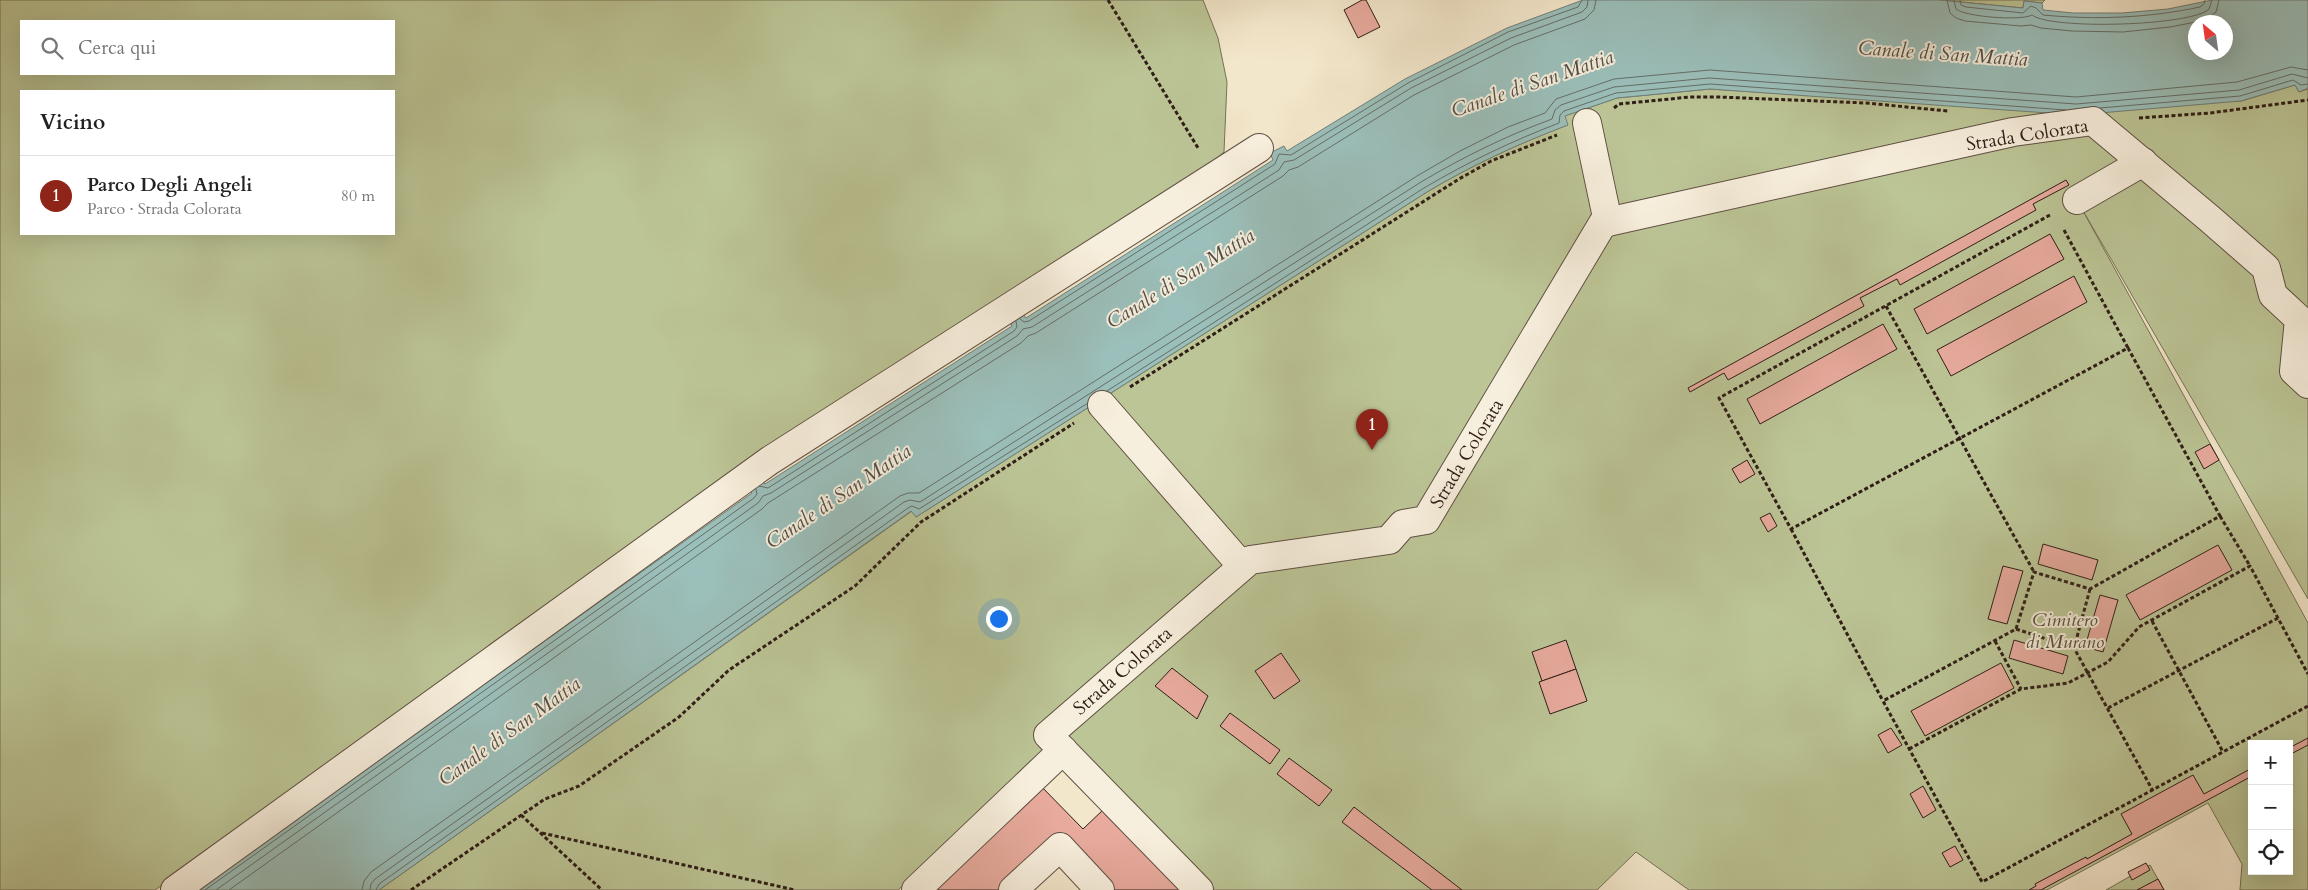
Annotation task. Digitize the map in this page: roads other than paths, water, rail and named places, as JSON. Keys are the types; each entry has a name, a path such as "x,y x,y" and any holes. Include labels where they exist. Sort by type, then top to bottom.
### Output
{"street":[{"name":"Strada Colorata","path":"916,890 1056,743 1250,560 1389,540 1403,524 1426,520 1603,223 2013,132 2094,121 2266,268 2272,295 2299,319 2294,371 2308,384"},
{"path":"1588,123 1608,222"},
{"path":"175,890 769,461 1259,148"},
{"path":"2066,206 2143,162"},
{"path":"1102,405 1242,566"},
{"path":"1056,743 1199,890"},
{"path":"1013,890 1060,847 1100,890"}],"water":[{"name":"Canale di San Mattia","path":"1583,0 1939,0 2023,8 2024,1 2042,3 2043,10 2073,13 2122,13 2168,9 2212,0 2308,0 2308,88 2299,92 2295,85 2241,101 2076,115 1710,89 1617,98 1565,116 1568,125 1496,156 1427,192 916,517 911,511 379,890 196,890 752,493 747,486 759,478 765,484 1012,326 1008,318 1021,311 1026,318 1273,160 1270,153 1284,146 1287,151 1405,79 1507,28"}],"place":[{"name":"Parco Degli Angeli","path":"1372,450"}],"park label":[{"name":"Cimitero di Murano","path":"2065,630"}]}
